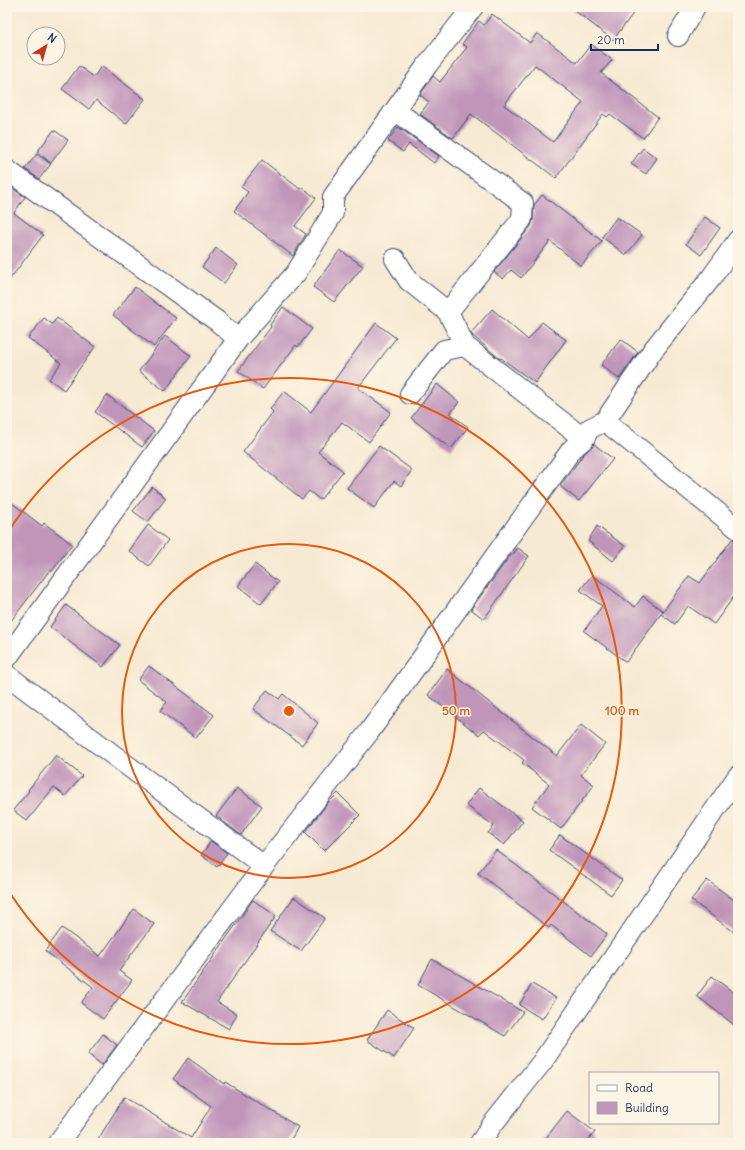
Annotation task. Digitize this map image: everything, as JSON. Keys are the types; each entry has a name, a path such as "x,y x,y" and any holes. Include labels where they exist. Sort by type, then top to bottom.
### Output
{"street":[{"path":"7,658 238,339 296,273 333,213 333,197 396,111 428,64 473,7"},
{"path":"678,36 695,7"},
{"path":"396,111 523,203 522,219 448,312"},
{"path":"7,170 217,321 238,339"},
{"path":"58,1143 264,866 369,732 572,449 584,439 589,429 605,421 653,350 711,278 738,240"},
{"path":"395,259 409,281 448,312 465,346 584,439"},
{"path":"410,394 444,350 465,346"},
{"path":"605,421 738,529"},
{"path":"7,675 264,866"},
{"path":"480,1143 492,1125 542,1062 738,776"}],"building":[{"path":"570,7 638,7 613,40"},
{"path":"492,14 530,43 537,33 577,63 591,44 612,60 601,73 658,117 643,138 610,114 607,117 603,114 556,178 471,114 453,138 420,114 429,102 420,95 433,76 440,82 467,47 462,44 479,21 484,25","holes":["535,65 583,102 553,142 504,105"]},
{"path":"79,66 94,77 101,66 145,99 126,124 96,100 89,109 62,89"},
{"path":"398,127 439,156 434,163 409,144 403,152 388,141"},
{"path":"54,130 68,140 51,163 37,152"},
{"path":"643,148 657,158 646,174 631,164"},
{"path":"37,154 51,164 39,179 25,169"},
{"path":"262,160 300,189 302,187 316,198 295,226 306,234 293,256 234,211 248,192 241,187"},
{"path":"11,187 25,197 14,213 43,235 7,283 7,193"},
{"path":"542,195 602,241 581,266 550,241 521,278 511,270 503,279 494,272 531,226 534,205"},
{"path":"617,217 642,235 626,255 602,237"},
{"path":"705,217 720,228 701,255 686,244"},
{"path":"216,248 238,265 224,283 202,267"},
{"path":"340,250 363,266 334,302 313,287"},
{"path":"135,287 176,318 154,347 113,315"},
{"path":"283,307 312,329 298,347 296,345 263,389 238,371 271,327 270,325"},
{"path":"492,309 528,340 542,322 566,340 535,383 501,358 500,359 472,335 471,333"},
{"path":"44,318 52,324 57,318 95,347 64,390 49,379 61,363 28,338"},
{"path":"376,323 396,338 358,388 391,412 369,442 342,422 318,452 343,471 320,500 309,491 302,499 243,452 273,412 270,409 284,391 311,412"},
{"path":"165,336 191,356 165,391 139,371"},
{"path":"621,339 638,352 619,379 601,365"},
{"path":"437,384 459,402 450,414 468,427 451,449 411,418"},
{"path":"107,395 154,431 142,447 95,412"},
{"path":"594,444 613,459 579,501 560,486 583,455"},
{"path":"379,446 412,470 401,486 394,481 374,508 347,488"},
{"path":"152,487 166,498 148,522 133,511"},
{"path":"7,499 42,526 44,523 72,544 7,626"},
{"path":"148,525 168,540 149,566 129,551"},
{"path":"597,526 625,546 613,561 588,541"},
{"path":"732,539 738,540 738,591 714,624 688,606 675,624 661,614 689,576 700,583"},
{"path":"518,548 529,556 484,619 471,609 510,556"},
{"path":"255,564 278,582 261,604 238,586"},
{"path":"592,575 635,607 643,596 663,611 626,662 584,631 602,606 580,590"},
{"path":"66,605 120,645 103,667 50,627"},
{"path":"149,666 214,715 196,738 160,711 167,702 138,680"},
{"path":"447,669 557,756 581,725 605,744 581,775 594,785 561,829 532,807 549,784 522,763 524,760 484,730 479,735 428,695"},
{"path":"267,690 279,699 283,694 318,723 302,745 253,709"},
{"path":"56,755 82,776 65,796 54,787 27,821 13,810"},
{"path":"237,788 262,806 241,835 216,816"},
{"path":"479,788 523,821 504,845 488,833 494,826 466,805"},
{"path":"338,793 360,815 324,851 305,832"},
{"path":"560,835 622,880 611,895 549,850"},
{"path":"211,841 227,853 217,867 201,855"},
{"path":"496,850 607,934 591,956 551,925 549,928 478,873"},
{"path":"707,880 738,903 738,935 691,900"},
{"path":"294,897 325,918 301,951 270,931"},
{"path":"253,900 276,916 217,1002 237,1014 229,1029 182,1002"},
{"path":"134,909 154,924 119,971 132,980 103,1019 81,1003 93,987 45,951 62,928 100,956"},
{"path":"432,959 523,1012 505,1036 418,985"},
{"path":"712,976 738,996 738,1028 697,996"},
{"path":"532,984 556,998 542,1019 519,1005"},
{"path":"387,1010 414,1028 394,1058 367,1040"},
{"path":"103,1034 117,1045 102,1065 88,1054"},
{"path":"188,1058 224,1084 225,1082 298,1127 289,1143 96,1143 124,1097 191,1138 211,1106 173,1079"},
{"path":"567,1111 595,1132 586,1143 542,1143"}]}
